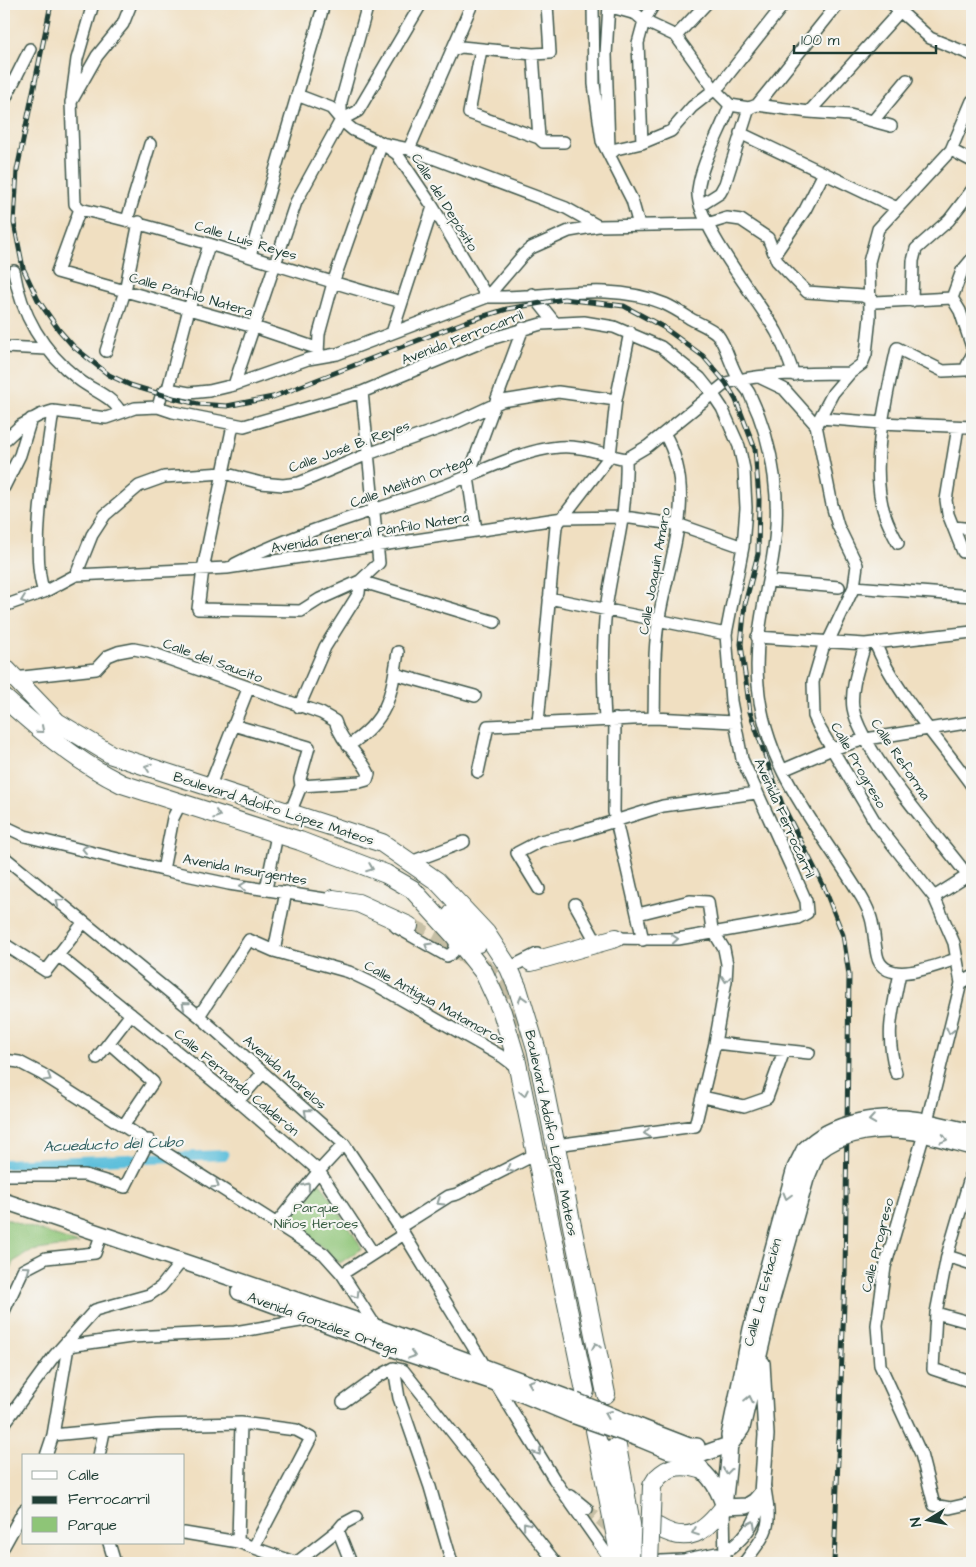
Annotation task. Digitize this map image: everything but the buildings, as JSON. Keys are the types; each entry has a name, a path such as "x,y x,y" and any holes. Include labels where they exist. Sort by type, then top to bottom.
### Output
{"main road":[{"name":"Boulevard Adolfo López Mateos","path":"7,676 57,722 112,755 382,843 437,881 486,933 510,968 536,1048 556,1145 560,1176 606,1394"},
{"name":"Boulevard Adolfo López Mateos","path":"4,698 60,747 98,772 122,784 278,834 386,874 420,896 453,934 484,973 502,1012 518,1069 536,1154 578,1402"},
{"path":"420,896 430,897 442,904 478,943"},
{"path":"333,898 358,903 409,926"},
{"path":"531,962 616,938"},
{"path":"523,1036 548,1152 560,1176"},
{"path":"595,1434 621,1563"},
{"path":"638,1563 628,1529 618,1450 640,1513 652,1522 676,1535 697,1533 712,1522 724,1508"},
{"path":"655,1562 652,1486 664,1471 676,1466 689,1466 700,1469"}],"street":[{"path":"80,209 75,204 71,102 77,59 93,4"},
{"path":"71,102 97,56 123,24 131,4"},
{"path":"250,256 324,4"},
{"path":"234,385 273,265 296,202 341,120 341,102 368,4"},
{"path":"341,120 358,111 421,4"},
{"path":"409,149 472,4"},
{"path":"453,50 461,48 533,54 550,52 547,4"},
{"path":"591,4 594,84 602,141 632,200 639,225"},
{"path":"642,143 638,43 644,21 654,4"},
{"path":"676,36 706,4"},
{"path":"609,155 616,149 642,143 671,131 692,107 710,94 784,4"},
{"path":"701,205 720,193 726,184 740,134 753,106 838,4"},
{"path":"609,155 606,55 609,5 636,14 644,21 676,36 710,94 730,105 850,115 891,126"},
{"path":"809,112 896,8 930,38 972,55"},
{"path":"4,101 30,49"},
{"path":"481,50 469,113 539,138 548,144 564,142"},
{"path":"533,54 539,138"},
{"path":"873,121 906,80"},
{"name":"Calle del Depósito","path":"297,95 331,108 353,130 382,143 397,154 433,207 487,298"},
{"path":"819,421 833,394 850,373 862,364 866,354 869,342 869,262 878,229 950,150 972,101"},
{"path":"730,105 705,160 698,193 707,224 777,334 794,375"},
{"path":"740,134 897,208"},
{"path":"317,352 333,283 382,143 409,149 566,208 598,226"},
{"path":"106,351 125,291 133,221 150,144"},
{"path":"950,150 972,161"},
{"path":"776,254 805,210 824,173"},
{"path":"912,301 913,261 916,249 949,220 971,193"},
{"path":"392,333 433,207"},
{"name":"Calle Luis Reyes","path":"80,209 133,221 250,256 273,265 402,302"},
{"name":"Calle Pánfilo Natera","path":"80,209 57,272 254,327 317,352"},
{"path":"487,298 531,248 570,231 598,226 707,224 727,218 741,220 768,238 778,261 807,292 863,296 869,300 912,301 952,298"},
{"path":"158,407 162,392 168,389 188,309 209,245"},
{"path":"952,298 962,271 972,259"},
{"path":"14,271 17,290 28,318 47,349 79,380 113,401 120,412"},
{"name":"Avenida Ferrocarril","path":"168,389 189,393 209,392 234,385 317,352 337,354 487,298 588,291 625,294 665,304 717,334 739,380 749,392 766,438 775,480 778,504 768,581 757,637 758,685 770,744 811,823 863,900 874,924 877,959 887,970 900,973"},
{"path":"532,294 555,323"},
{"path":"952,298 960,310 972,347"},
{"name":"Avenida Ferrocarril","path":"53,411 106,418 120,412 158,407 173,412 244,426 362,392 487,340 523,328 555,323 584,322 614,327 630,332 661,347 679,359 700,378 712,393 734,434 744,469 746,508 743,547 726,634 726,660 734,722 742,759 756,794 806,902 807,913 798,918 714,933"},
{"path":"476,530 468,477 523,328"},
{"path":"538,724 556,526 610,456 616,400 630,332"},
{"path":"4,347 47,349"},
{"path":"898,543 884,514 879,478 881,423 897,348 925,364 943,371 965,370 972,355"},
{"path":"643,940 614,812 610,720 602,675 606,609 628,490 626,459 648,446 726,383 794,375 850,373"},
{"path":"761,378 784,389 819,421 972,428"},
{"path":"233,425 203,569 198,609 301,611 320,599 360,581 379,563 362,392"},
{"name":"Calle José B. Reyes","path":"76,575 92,535 105,515 139,486 164,477 223,473 261,483 298,484 368,454 455,423 502,400 558,392 616,400"},
{"path":"4,442 31,419 53,411 40,528 38,578 44,592"},
{"path":"4,487 20,455 31,419"},
{"name":"Calle Progreso","path":"819,421 832,505 838,526 857,565 854,587 829,640 823,648 813,682 814,716 877,825 934,897 950,930 961,983 885,1267 877,1325 880,1365 921,1454 934,1505 950,1508 972,1503"},
{"path":"958,427 946,500 948,514 963,552"},
{"name":"Calle Joaquín Amaro","path":"654,718 658,620 680,525 681,505 677,466 673,449 664,433"},
{"name":"Calle Melitón Ortega","path":"227,568 267,547 373,512 517,458 558,447 581,447 626,459"},
{"name":"Avenida General Pánfilo Natera","path":"4,606 44,592 76,575 227,568 563,518 624,517 680,525 743,547"},
{"path":"954,528 972,529"},
{"path":"360,581 495,622"},
{"path":"299,707 324,647 359,592 360,581"},
{"path":"768,581 839,587"},
{"path":"854,587 972,596"},
{"path":"549,598 726,634"},
{"path":"757,637 870,644 972,632"},
{"path":"870,644 972,786"},
{"name":"Calle Reforma","path":"870,644 853,697 857,720 866,739 902,793 970,874"},
{"name":"Calle del Saucito","path":"7,676 96,669 108,656 134,649 149,652 334,720 338,733 364,763 369,774 367,780 301,786"},
{"path":"348,746 369,732 382,716 395,674 398,652"},
{"path":"395,674 475,696"},
{"path":"209,788 248,689"},
{"path":"478,772 488,726 654,718 734,722"},
{"path":"783,770 832,749 866,739 932,730 972,722"},
{"path":"233,725 309,748 300,779 301,786 290,813"},
{"path":"540,889 517,853 540,841 573,834 663,806 756,794"},
{"path":"162,870 173,818 180,804"},
{"name":"Avenida Insurgentes","path":"4,826 25,836 162,870 229,884 333,898 395,926 447,956 454,952 456,947 453,934"},
{"path":"266,889 278,834"},
{"path":"411,862 464,842"},
{"name":"Avenida Morelos","path":"4,857 199,1016 344,1144 402,1230 493,1382"},
{"path":"934,897 970,874"},
{"path":"274,951 286,892"},
{"path":"556,1145 695,1126 715,1043 726,981 727,964 724,949 714,933 708,902 690,900 638,914"},
{"path":"576,904 594,938"},
{"path":"4,944 46,971 83,923"},
{"path":"510,968 538,953 594,938 678,939 714,933"},
{"name":"Calle Antigua Matamoros","path":"199,1016 249,940 274,951 349,972 376,985 502,1057 518,1069"},
{"name":"Calle Fernando Calderón","path":"59,956 238,1101 319,1171 373,1253"},
{"path":"896,1073 889,1049 889,1028 900,973 924,970 956,959"},
{"path":"961,983 972,977"},
{"path":"97,1058 131,1014"},
{"path":"109,1043 153,1082 124,1124"},
{"path":"715,1043 809,1053"},
{"path":"703,1097 744,1106 767,1098 784,1051"},
{"path":"4,1060 19,1062 124,1124 324,1254 342,1274 376,1327"},
{"path":"238,1101 263,1074"},
{"name":"Calle La Estación","path":"730,1440 766,1298 795,1168 810,1152 818,1136 855,1123 899,1117 922,1127"},
{"path":"922,1127 972,1132"},
{"path":"922,1127 972,1146"},
{"path":"4,1175 85,1176 125,1187 149,1140"},
{"path":"276,1224 319,1171 344,1144"},
{"path":"342,1274 449,1196 513,1167 536,1154"},
{"path":"972,1171 968,1203 947,1256 936,1313 933,1369 972,1382"},
{"name":"Avenida González Ortega","path":"4,1201 99,1239"},
{"name":"Avenida González Ortega","path":"4,1209 376,1327 483,1365 578,1402 640,1433"},
{"path":"4,1311 23,1270 46,1258 95,1253 99,1239"},
{"path":"947,1256 972,1264"},
{"path":"4,1424 54,1356 69,1343 95,1310 149,1295 179,1266"},
{"name":"Avenida González Ortega","path":"179,1266 402,1352 493,1382 578,1402"},
{"name":"Calle La Estación","path":"730,1440 744,1420 760,1347 766,1298"},
{"path":"69,1343 235,1332 313,1319 334,1313"},
{"path":"936,1313 972,1323"},
{"path":"47,1454 53,1435 69,1343"},
{"name":"Calle La Estación","path":"760,1347 766,1436 763,1486"},
{"path":"343,1402 379,1376 394,1368 402,1370 556,1563"},
{"path":"394,1368 399,1398 430,1487 452,1563"},
{"path":"493,1382 554,1479 613,1563"},
{"path":"53,1435 104,1432 157,1425 241,1423 296,1430 311,1438 254,1547"},
{"path":"238,1542 241,1423"},
{"path":"99,1454 104,1432"},
{"path":"640,1433 689,1446 707,1445 730,1440"},
{"path":"640,1433 700,1469 713,1482 724,1508"},
{"path":"595,1434 609,1450 628,1529"},
{"path":"669,1451 703,1454 730,1440"},
{"path":"724,1563 724,1508 730,1440"},
{"path":"554,1479 587,1509"},
{"path":"724,1508 747,1506 755,1501 763,1486"},
{"path":"730,1549 745,1537 749,1530 762,1504 763,1486"},
{"path":"744,1563 766,1533 768,1504 763,1486"},
{"path":"4,1546 22,1514"},
{"path":"185,1533 238,1542 297,1563 343,1524 356,1517"},
{"path":"338,1530 351,1563"},
{"path":"109,1544 114,1563"},
{"path":"655,1562 683,1560 717,1553"},
{"path":"683,1560 698,1563"}],"green space":[{"name":"Parque Niños Heroes","path":"317,1181 322,1185 362,1248 340,1263 305,1232 284,1222"},
{"path":"4,1218 79,1244 31,1251 13,1262 4,1287"}],"waterway":[{"name":"Acueducto del Cubo","path":"4,1164 224,1155"}],"tunnel":[{"path":"409,926 477,961 503,986 523,1036"},
{"path":"587,1509 616,1534"}],"railway":[{"path":"51,4 17,170 14,223 23,268 38,300 59,330 74,347 109,375 130,385 173,398 198,404 227,406 273,397 465,322 507,309 564,299 624,306 663,327 703,356 726,383 736,400 755,449 759,499 758,554 745,604 741,644 750,712 782,804 824,887 843,935 849,975 845,1277 834,1563"}]}
